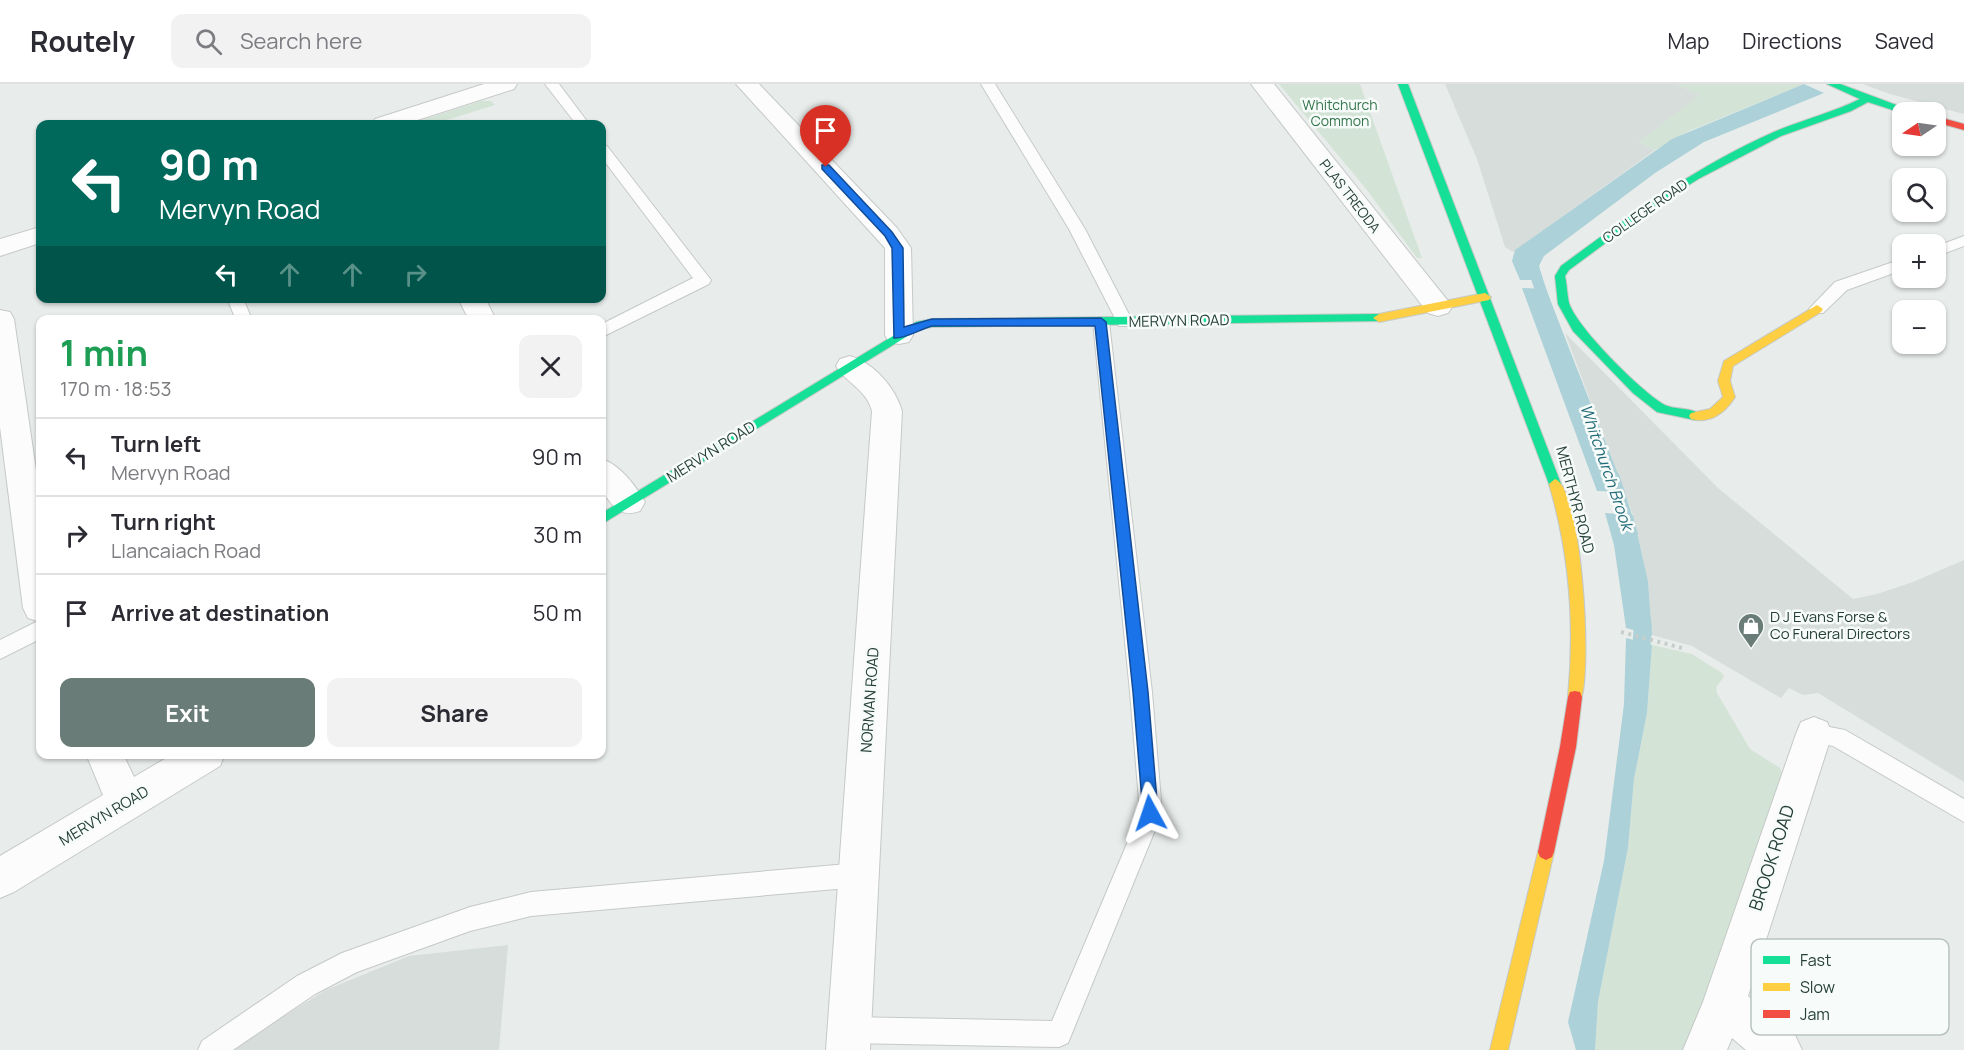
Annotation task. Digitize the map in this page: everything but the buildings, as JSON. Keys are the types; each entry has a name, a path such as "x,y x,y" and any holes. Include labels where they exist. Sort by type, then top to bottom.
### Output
{"street":[{"path":"395,120 506,84"},
{"path":"747,84 888,234 898,248 898,335"},
{"name":"PLAS TREODA","path":"1262,84 1438,307"},
{"name":"MERTHYR ROAD","path":"1403,84 1542,444 1561,502 1575,564 1580,622 1580,667 1575,716 1562,782 1499,1050"},
{"path":"1832,84 1892,107"},
{"name":"COLLEGE ROAD","path":"1817,309 1728,364 1724,381 1729,397 1721,409 1706,417 1685,416 1661,409 1637,390 1577,328 1563,304 1560,276 1565,268 1675,188 1713,166 1762,142 1818,118 1858,105 1867,99"},
{"path":"1946,122 1964,127"},
{"path":"0,248 36,236"},
{"name":"MERVYN ROAD","path":"606,516 916,326 932,323 1374,318 1485,297"},
{"path":"0,320 36,579"},
{"name":"NORMAN ROAD","path":"849,1040 887,411 884,398 876,387 850,366"},
{"path":"606,476 629,502"},
{"name":"BROOK ROAD","path":"1706,1050 1724,1004 1814,734"},
{"path":"106,759 126,803"},
{"name":"MERVYN ROAD","path":"0,878 199,759"},
{"path":"1724,1004 1751,1026"},
{"path":"1762,1035 1780,1050"}],"lane":[{"path":"552,84 580,120"},
{"path":"988,84 1077,229 1125,322"},
{"path":"606,153 703,280 606,329"},
{"path":"1946,248 1964,241"},
{"path":"1817,309 1841,286 1892,268"},
{"path":"849,1040 1059,1034 1150,813 1141,692 1101,322"},
{"path":"0,650 36,631"},
{"path":"1814,734 1838,737 1964,811"},
{"path":"211,1050 306,986 342,967 470,919 531,904 859,875"}],"path":[{"path":"1626,633 1682,648"}],"shaded area":[{"path":"1445,84 1675,84 1701,95 1639,142 1655,150 1513,252 1505,247 1477,159"},
{"path":"1863,84 1964,84 1964,114 1946,109 1946,102 1920,102"},
{"path":"1565,333 1718,488 1853,599 1913,582 1964,560 1964,782 1818,693 1803,695 1789,688 1781,698 1692,646 1652,635 1648,581 1633,515"},
{"path":"508,945 499,1050 229,1050 326,990 409,956"}],"green space":[{"name":"Whitchurch Common","path":"1279,84 1360,84 1422,258 1417,258 1367,190"},
{"path":"1675,84 1804,84 1689,131 1655,150 1639,142 1700,95"},
{"path":"481,101 491,101 495,105 447,120 422,120"},
{"path":"1652,645 1692,654 1722,673 1724,677 1716,687 1717,693 1750,749 1780,768 1783,777 1687,1050 1595,1050 1598,1002 1628,848 1634,779 1647,713"}],"water":[{"path":"1804,84 1824,93 1704,142 1655,173 1544,256 1539,266 1543,280 1520,280 1512,261 1515,250 1672,139"},
{"path":"1522,288 1546,289 1625,492 1597,491"},
{"path":"1605,513 1633,515 1648,581 1652,635 1626,628 1614,545"},
{"path":"1626,638 1652,645 1647,713 1634,779 1628,848 1598,1002 1595,1050 1576,1050 1568,1022 1604,861 1624,704"}],"waterway":[{"name":"Whitchurch Brook","path":"1531,261 1546,306"},
{"name":"Whitchurch Brook","path":"1612,474 1631,534"},
{"name":"Whitchurch Brook","path":"1639,661 1643,614"}],"traffic: fast":[{"path":"1403,84 1555,484"},
{"path":"1832,84 1892,107"},
{"path":"1695,416 1661,409 1637,390 1577,328 1564,304 1560,276 1565,268 1657,200 1696,176 1778,134 1848,109 1867,99"},
{"path":"606,517 916,326 932,323 1379,318"}],"traffic: slow":[{"path":"1379,318 1485,297"},
{"path":"1695,416 1715,412 1729,397 1724,381 1728,364 1817,309"},
{"path":"1555,484 1569,537 1577,589 1579,643 1575,697"},
{"path":"1499,1050 1546,852"}],"traffic: jam":[{"path":"1946,122 1964,127"},
{"path":"1546,852 1568,747 1575,697"}],"place":[{"name":"D J Evans Forse & Co Funeral Directors","path":"1751,649"}],"route":[{"path":"826,167 888,234 898,248 898,335 916,326 932,323 1101,322 1141,692 1150,813"}]}
